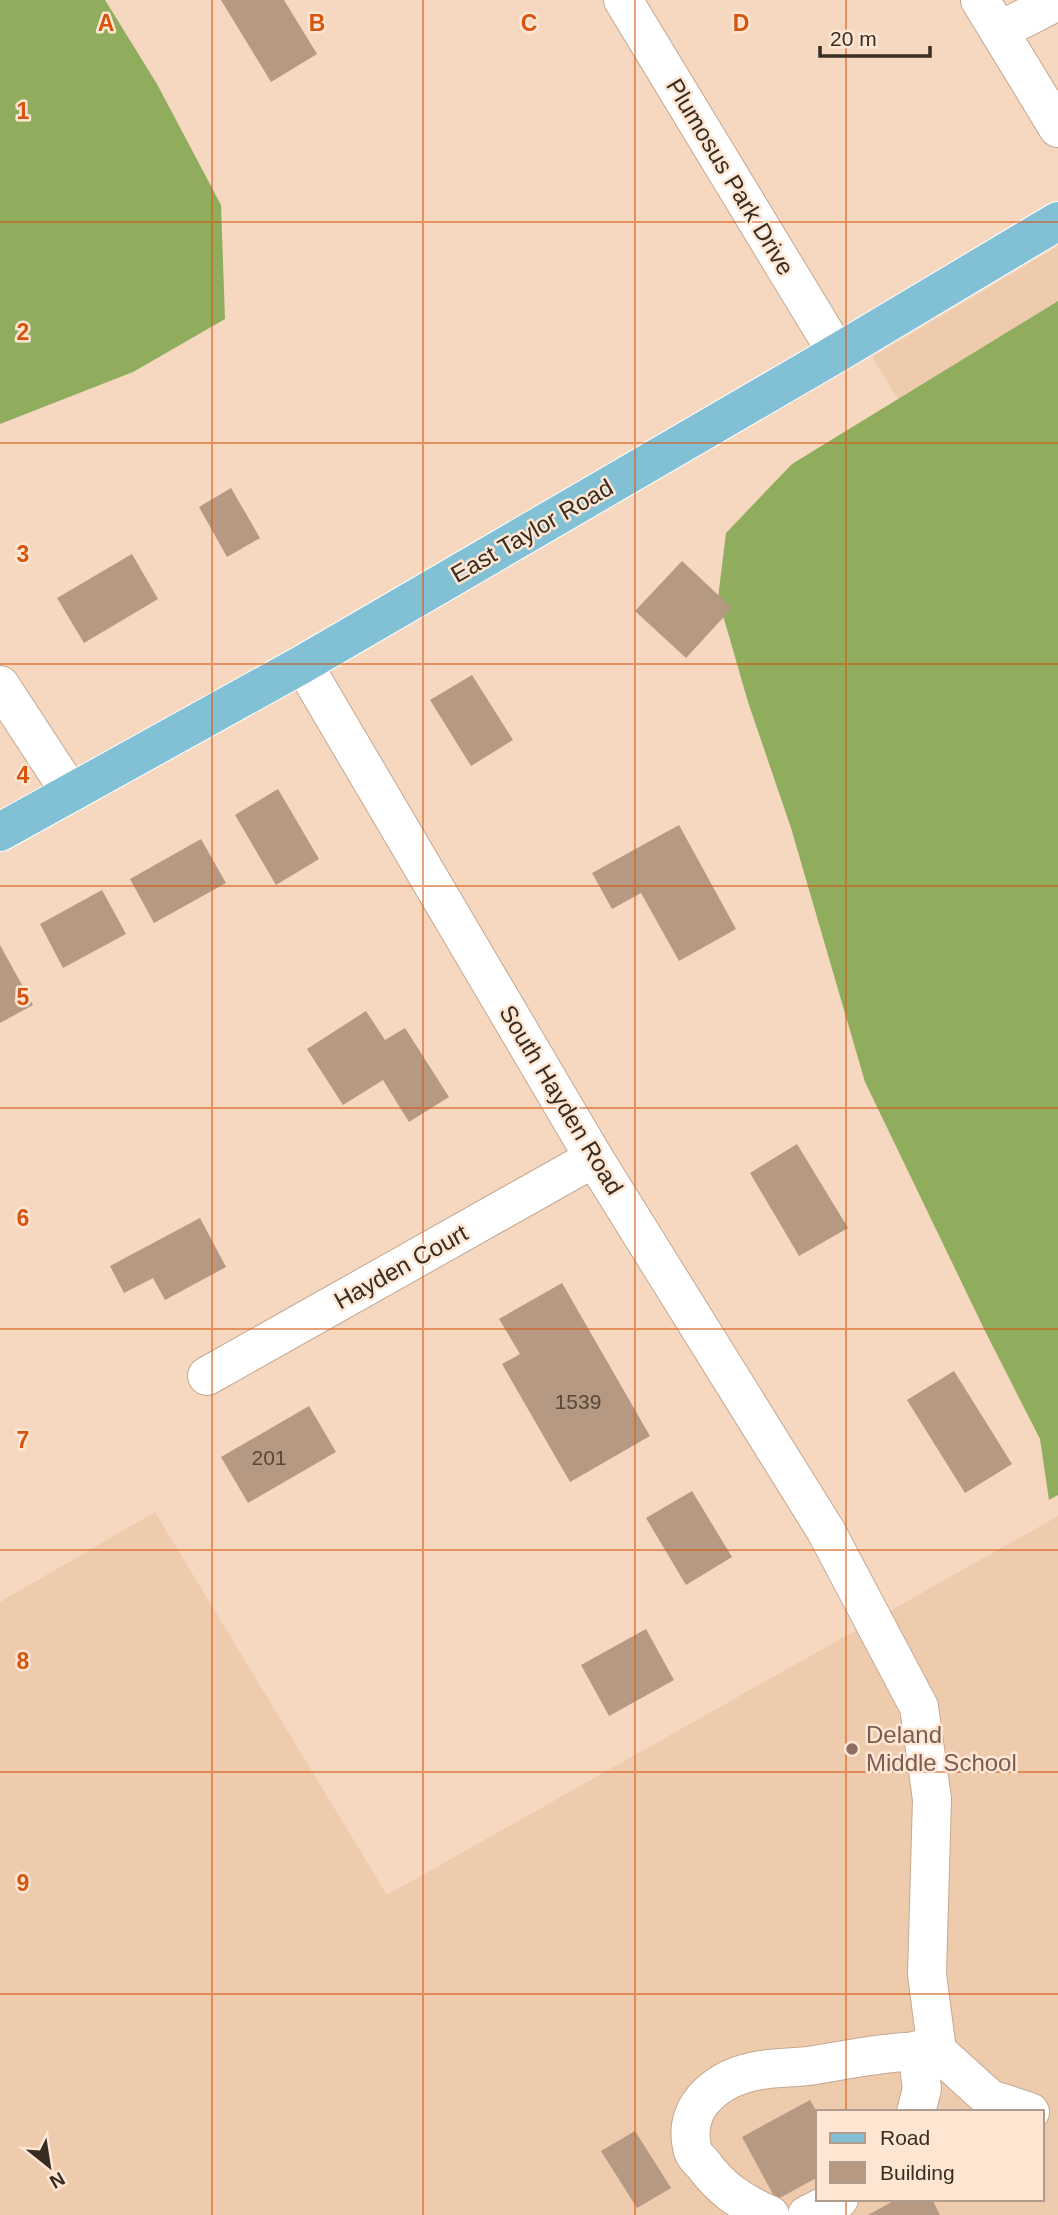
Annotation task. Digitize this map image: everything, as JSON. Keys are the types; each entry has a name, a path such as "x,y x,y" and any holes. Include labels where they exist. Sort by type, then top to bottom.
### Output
{"main road":[{"name":"East Taylor Road","path":"0,832 303,664 1058,221"}],"street":[{"path":"1058,1 989,16 1058,128"},
{"name":"Plumosus Park Drive","path":"637,8 837,353"},
{"name":"South Hayden Road","path":"303,664 594,1158 826,1531 919,1707 932,1799 927,2051 917,2110"},
{"path":"0,685 70,792"},
{"name":"Hayden Court","path":"207,1376 594,1158"},
{"path":"770,2215 747,2205 717,2183 692,2151 689,2132 695,2108 707,2093 721,2083 760,2070 806,2067 927,2051 990,2099 1024,2110"},
{"path":"807,2215 835,2201"}],"shaded area":[{"path":"1058,246 1058,301 898,399 872,357"},
{"name":"Deland Middle School","path":"155,1512 387,1895 1058,1516 1058,2215 0,2215 0,1602"}],"green space":[{"path":"0,0 105,0 157,84 221,205 225,319 133,372 0,424"},
{"path":"1058,301 1058,1495 1049,1500 1040,1439 865,1082 791,828 748,702 718,598 726,533 792,464"}],"building":[{"path":"221,0 284,0 317,54 271,82"},
{"path":"231,488 260,538 227,557 199,507"},
{"path":"132,554 158,599 84,643 57,598"},
{"path":"682,561 732,608 686,658 635,611"},
{"path":"472,675 513,740 471,766 430,700"},
{"path":"278,789 319,859 276,885 235,815"},
{"path":"679,825 736,929 679,961 641,893 612,909 592,873"},
{"path":"201,839 226,883 154,923 130,879"},
{"path":"102,890 126,934 63,968 40,924"},
{"path":"0,945 33,1005 0,1023"},
{"path":"366,1011 385,1040 405,1028 449,1097 409,1122 383,1080 343,1105 307,1049"},
{"path":"797,1144 848,1228 799,1256 750,1173"},
{"path":"200,1218 226,1267 165,1300 153,1278 124,1293 110,1266"},
{"path":"562,1283 650,1436 570,1482 502,1364 520,1354 499,1319"},
{"path":"954,1371 1012,1464 965,1493 907,1400"},
{"path":"309,1406 336,1452 248,1503 221,1457"},
{"path":"692,1491 732,1557 686,1585 646,1518"},
{"path":"646,1629 674,1680 609,1716 581,1665"},
{"path":"810,2100 816,2110 816,2178 776,2200 742,2137"},
{"path":"635,2131 671,2188 637,2208 601,2151"},
{"path":"893,2201 933,2201 940,2215 868,2215"}],"place":[{"name":"Deland Middle School","path":"852,1749"}]}
